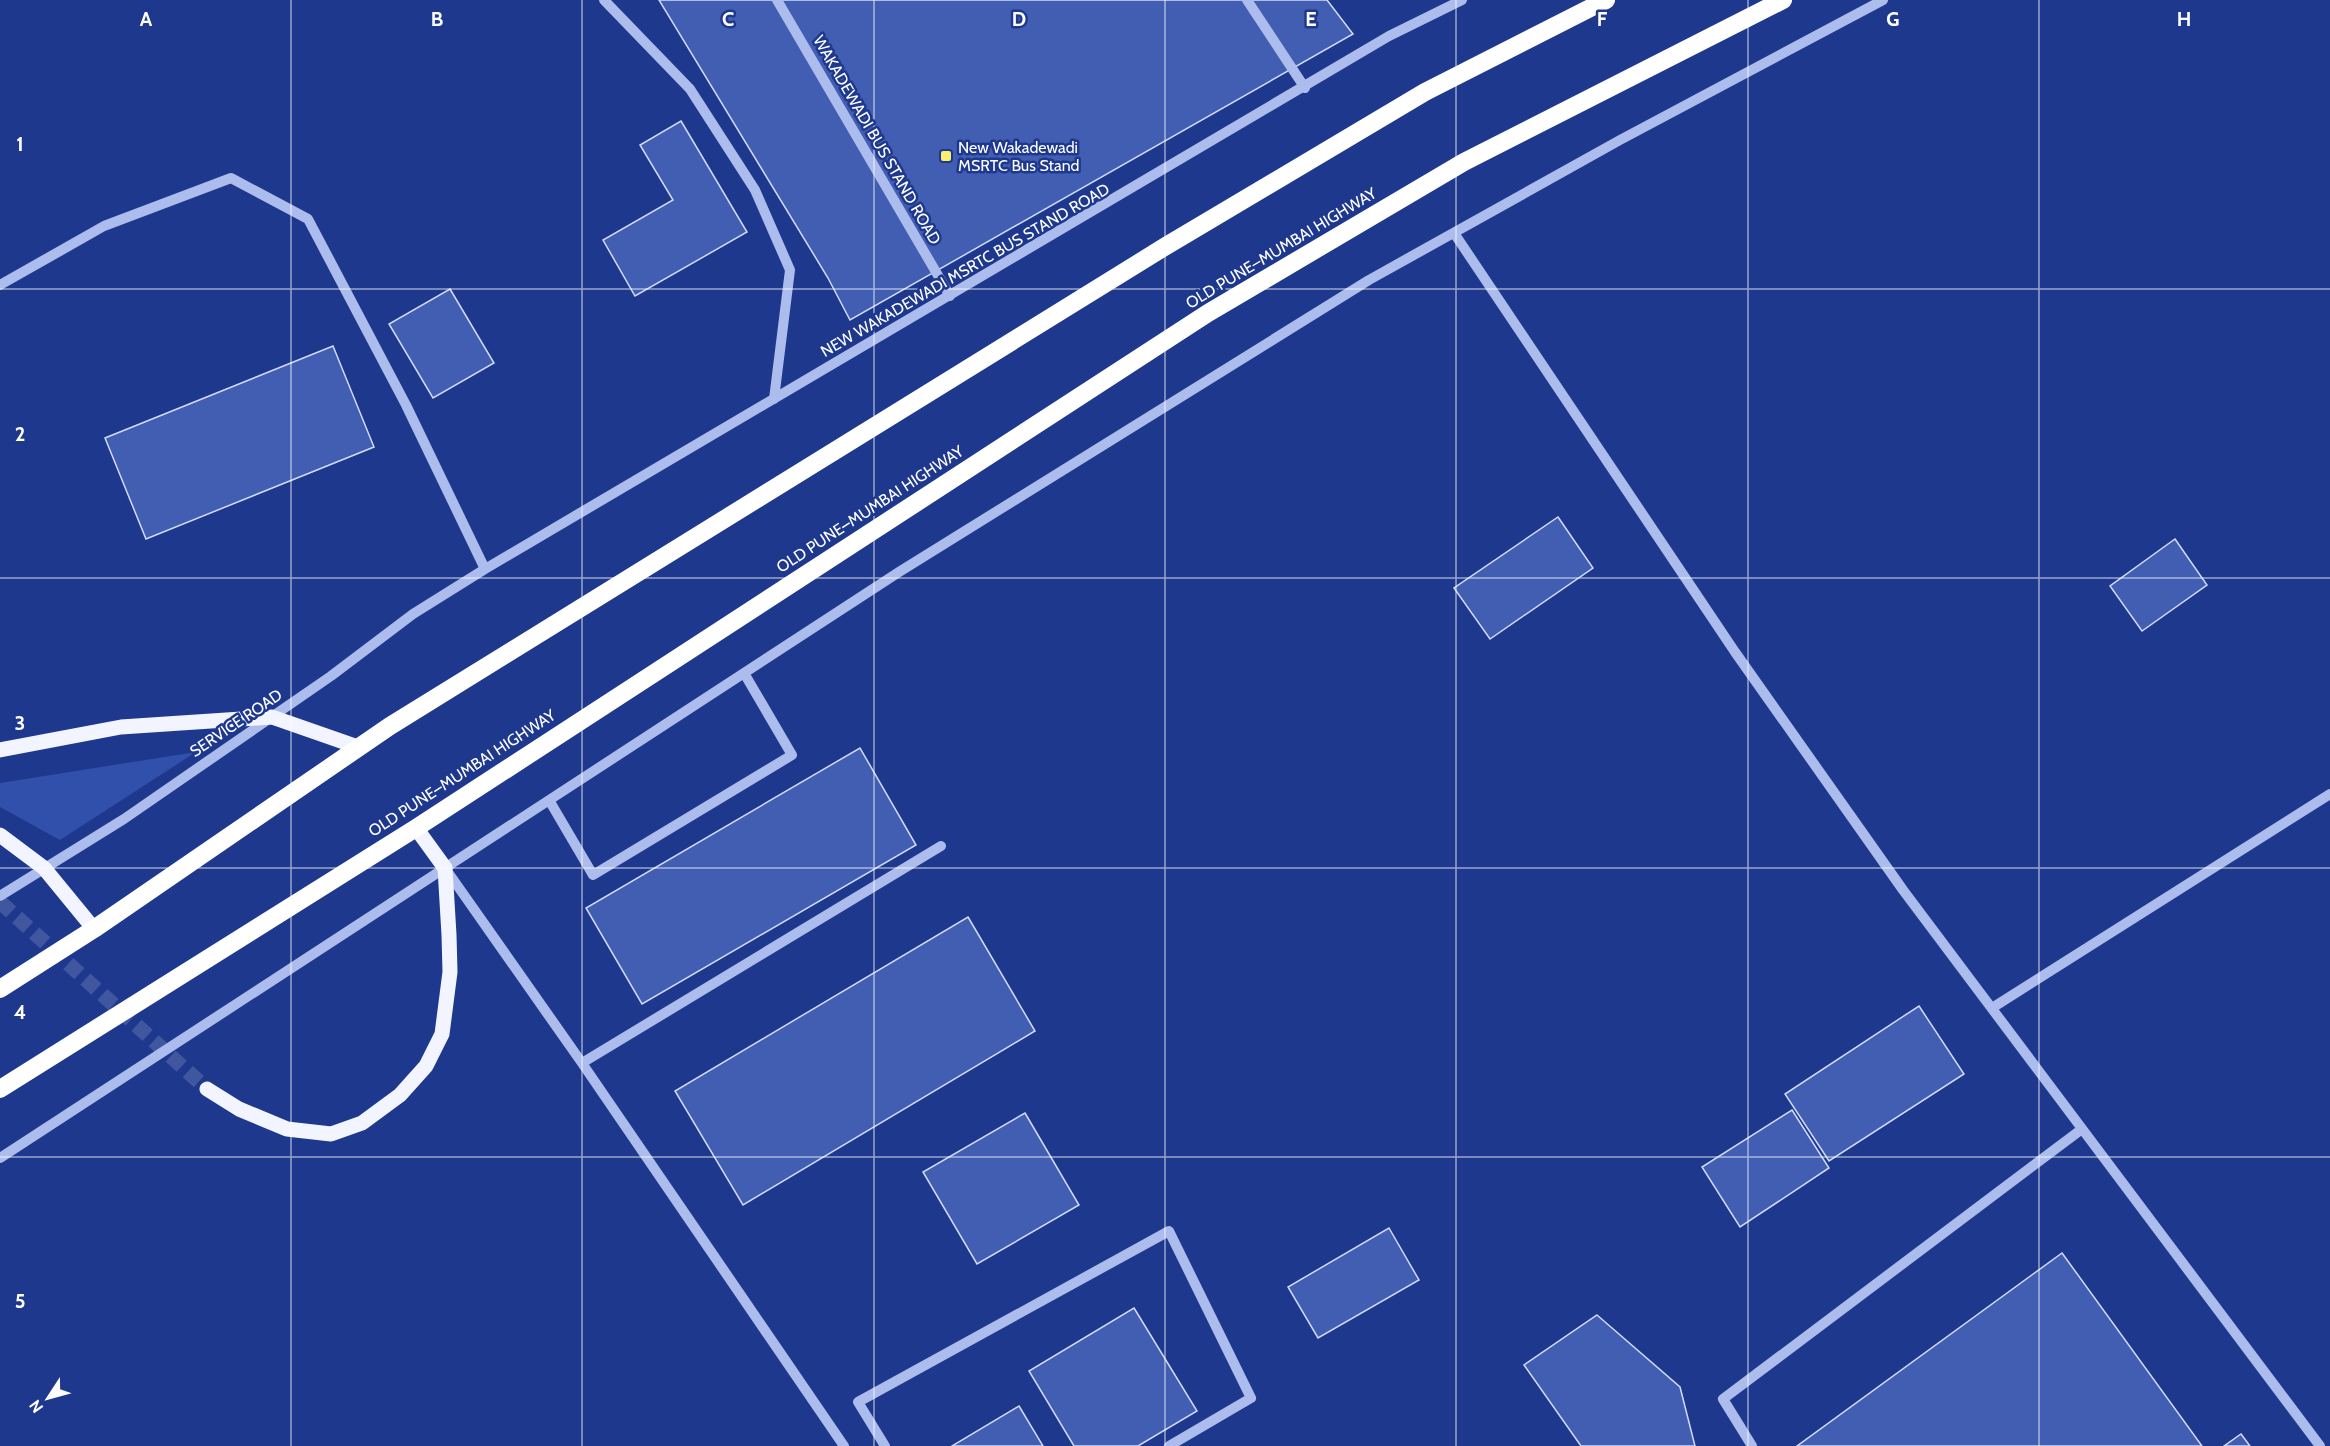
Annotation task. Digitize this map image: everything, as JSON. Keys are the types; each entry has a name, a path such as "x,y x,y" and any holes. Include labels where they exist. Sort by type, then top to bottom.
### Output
{"highway":[{"path":"0,989 94,929 358,747 1166,246 1425,92 1606,0"},
{"name":"OLD PUNE–MUMBAI HIGHWAY","path":"0,1089 416,828 1208,313 1464,162 1783,0"}],"main road":[{"path":"0,750 121,727 272,717 358,747"},
{"path":"207,1089 239,1109 286,1129 331,1134 362,1123 400,1095 426,1066 442,1034 450,972 445,867 416,828"},
{"path":"0,835 44,868 94,929"}],"street":[{"path":"604,0 690,89 755,190 790,270 774,399"},
{"name":"WAKADEWADI BUS STAND ROAD","path":"777,0 950,296"},
{"path":"1247,0 1305,88"},
{"name":"NEW WAKADEWADI MSRTC BUS STAND ROAD","path":"485,569 1305,88 1389,36 1462,0"},
{"path":"0,1158 899,572 1369,280 1631,134 1882,0"},
{"path":"0,285 104,226 231,178 308,219 406,405 485,569"},
{"path":"1454,233 1735,652 1903,890 2320,1446"},
{"name":"SERVICE ROAD","path":"0,896 124,819 331,676 413,614 485,569"},
{"path":"549,800 593,875 792,755 744,673"},
{"path":"1992,1008 2330,794"},
{"path":"582,1063 941,846"},
{"path":"445,867 844,1446"},
{"path":"1752,1446 1723,1399 2082,1129"},
{"path":"885,1446 858,1402 1169,1231 1251,1398 1169,1446"}],"shaded area":[{"path":"196,752 60,840 0,807 0,783"}],"building":[{"name":"New Wakadewadi MSRTC Bus Stand","path":"659,0 1327,0 1353,34 850,320 828,278"},
{"path":"681,121 747,232 635,296 603,240 673,200 640,145"},
{"path":"450,289 494,363 433,398 389,324"},
{"path":"333,346 374,447 146,539 105,438"},
{"path":"1558,517 1593,568 1490,639 1454,588"},
{"path":"2175,539 2207,585 2142,631 2110,586"},
{"path":"860,748 916,845 642,1004 586,908"},
{"path":"968,917 1035,1031 743,1205 675,1091"},
{"path":"1919,1006 1964,1074 1829,1161 1785,1094"},
{"path":"1792,1110 1829,1168 1740,1227 1702,1167"},
{"path":"1025,1113 1079,1205 977,1264 923,1172"},
{"path":"1389,1228 1419,1280 1318,1338 1288,1287"},
{"path":"2062,1253 2202,1446 1797,1446"},
{"path":"1134,1308 1197,1411 1138,1446 1074,1446 1029,1371"},
{"path":"1597,1315 1680,1387 1695,1446 1581,1446 1524,1365"},
{"path":"1019,1406 1043,1446 952,1446"},
{"path":"2241,1434 2250,1446 2224,1446"}],"tunnel":[{"path":"0,902 207,1089"}],"place":[{"name":"New Wakadewadi MSRTC Bus Stand","path":"946,156"}]}
